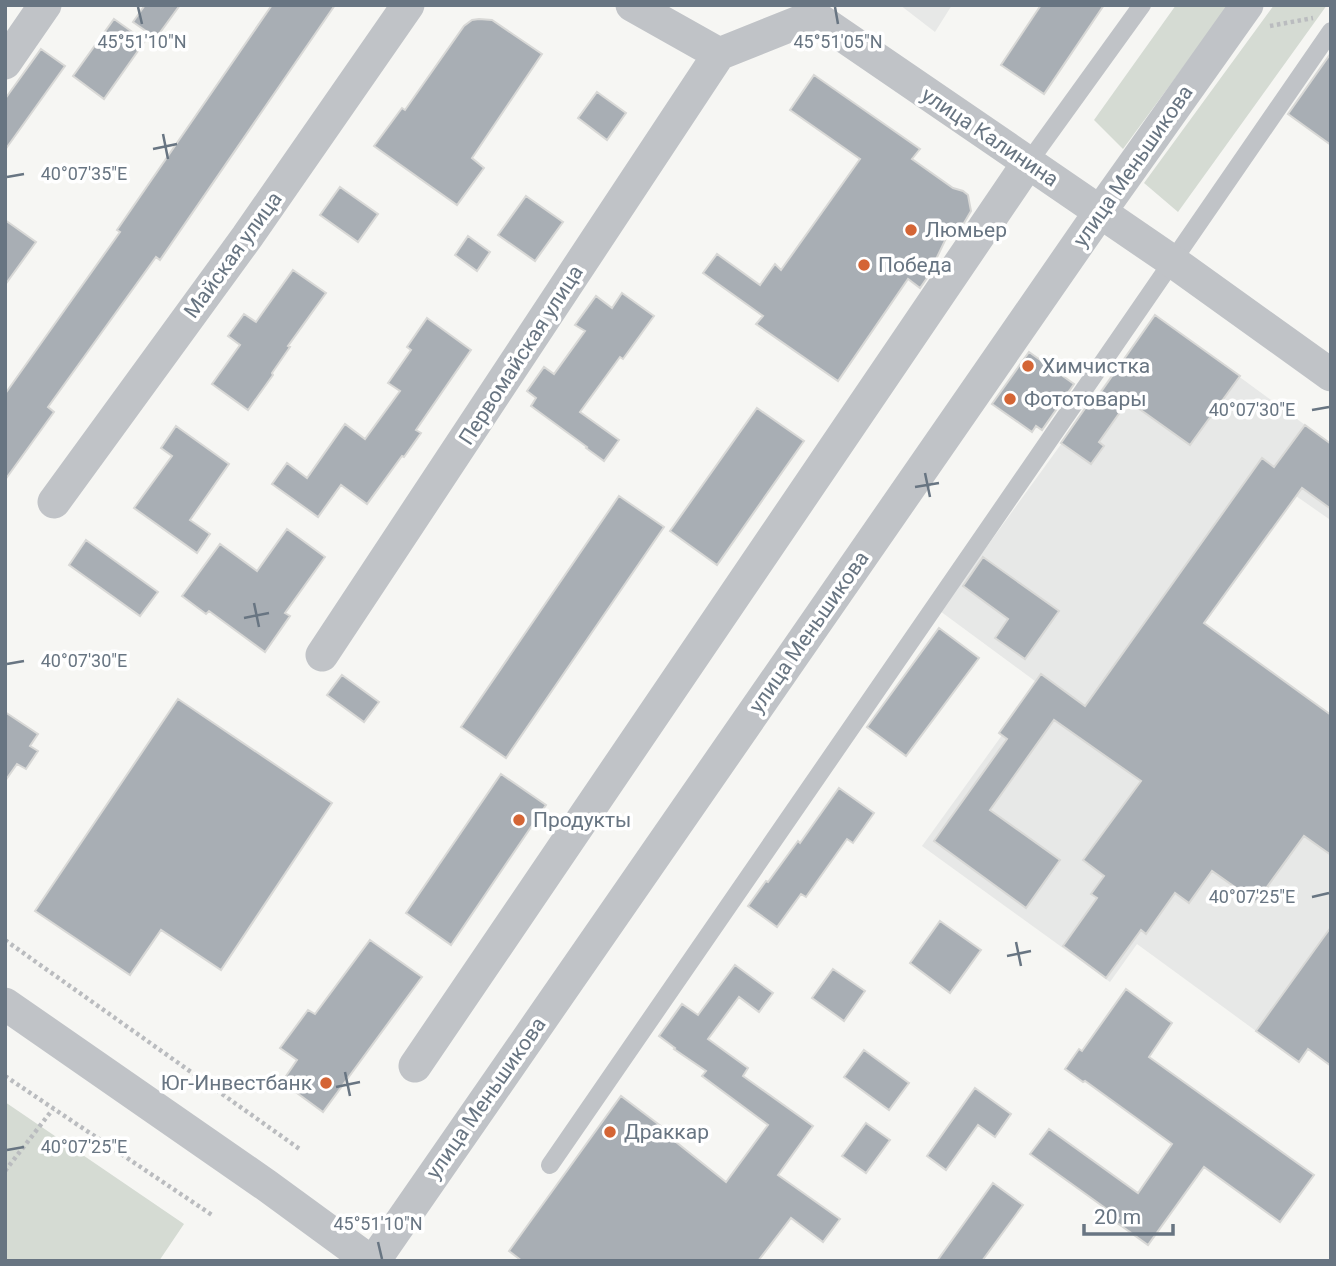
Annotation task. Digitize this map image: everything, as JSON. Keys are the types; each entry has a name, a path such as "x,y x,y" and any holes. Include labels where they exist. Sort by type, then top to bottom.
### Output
{"street":[{"path":"5,63 45,5"},
{"name":"Майская улица","path":"54,502 247,237 408,5"},
{"path":"632,5 719,54"},
{"name":"улица Меньшикова","path":"372,1261 1100,212 1247,5"},
{"name":"улица Калинина","path":"719,54 814,16 1172,261 1331,375"},
{"name":"Первомайская улица","path":"322,655 719,54"},
{"path":"415,1066 1028,163"},
{"path":"5,1004 372,1261"}],"lane":[{"path":"1028,163 1142,5"},
{"path":"550,1165 1331,31"}],"path":[{"path":"1226,35 1318,17"},
{"path":"5,940 301,1150"},
{"path":"5,1076 212,1214"},
{"path":"5,1171 52,1109"}],"shaded area":[{"path":"900,5 952,5 935,32"},
{"path":"1176,5 1229,5 1123,149 1094,120"},
{"path":"1274,5 1327,5 1178,212 1144,183"},
{"path":"1155,315 1331,444 1329,519 1296,496 1205,623 1331,715 1331,983 1282,1050 1137,944 1110,982 922,846 1039,684 940,611"},
{"path":"5,1102 184,1224 159,1261 5,1261"}],"building":[{"path":"145,5 180,5 156,38 133,22"},
{"path":"272,5 335,5 160,260 156,257 48,407 54,412 5,480 5,394 120,232 117,230"},
{"path":"1041,5 1104,5 1044,94 1001,65"},
{"path":"114,19 145,41 104,99 73,76"},
{"path":"479,19 492,20 542,54 472,158 484,168 457,205 374,146 402,108 405,110 464,26"},
{"path":"41,49 65,66 5,150 5,99"},
{"path":"1331,53 1331,145 1288,114"},
{"path":"814,75 920,149 912,159 953,188 968,195 971,211 964,223 951,228 920,288 908,279 838,381 756,324 763,316 703,273 717,254 760,285 775,264 781,270 860,159 790,110"},
{"path":"597,92 626,113 607,140 578,118"},
{"path":"340,187 378,214 358,242 320,215"},
{"path":"526,196 563,222 535,261 498,235"},
{"path":"5,220 36,242 5,285"},
{"path":"468,236 490,252 477,271 455,255"},
{"path":"293,270 326,293 288,346 290,347 273,375 248,410 212,384 240,345 228,336 244,314 256,322"},
{"path":"622,293 654,316 580,412 619,440 604,461 531,406 536,398 527,391 544,367 554,374 585,331 575,325 596,296 612,308"},
{"path":"1155,315 1240,376 1190,445 1128,401 1099,442 1104,446 1091,464 1061,443 1093,397 1096,399"},
{"path":"427,318 471,350 416,430 421,433 367,504 341,485 318,517 272,484 287,463 307,478 345,424 365,439 400,391 388,383 411,350 407,347"},
{"path":"1029,352 1074,384 1042,430 1036,426 1032,432 992,404"},
{"path":"757,408 804,441 717,565 670,531"},
{"path":"1305,425 1331,444 1331,509 1302,488 1204,623 1331,715 1331,855 1304,836 1256,902 1212,871 1189,903 1175,893 1146,934 1141,930 1106,978 1063,946 1097,898 1091,894 1104,876 1083,860 1141,781 1054,720 990,810 1060,860 1026,908 934,841 1007,739 999,733 1041,674 1085,706 1262,458 1274,467"},
{"path":"176,426 229,464 190,520 210,534 197,553 134,508 172,456 161,448"},
{"path":"619,496 664,527 506,758 461,727"},
{"path":"287,529 325,557 285,613 290,616 265,652 209,611 206,614 182,596 220,544 257,571"},
{"path":"86,540 158,592 140,616 69,565"},
{"path":"983,557 1059,611 1025,659 995,638 1008,619 963,586"},
{"path":"939,628 979,658 906,756 867,727"},
{"path":"342,675 379,702 364,722 327,695"},
{"path":"178,699 332,803 221,970 161,930 130,975 35,911"},
{"path":"5,712 38,734 30,746 38,751 26,769 17,764 5,781"},
{"path":"501,774 546,805 451,945 406,913"},
{"path":"839,788 874,813 853,843 847,839 806,897 801,894 777,927 748,906 798,841 800,843"},
{"path":"940,921 981,950 950,993 910,963"},
{"path":"1331,927 1331,1066 1308,1049 1299,1062 1256,1031"},
{"path":"370,940 422,977 323,1112 282,1082 297,1060 280,1048 308,1010 315,1014"},
{"path":"735,965 773,993 759,1012 739,997 708,1039 748,1068 743,1076 813,1126 778,1175 840,1219 823,1242 791,1218 758,1261 522,1261 509,1251 621,1096 678,1139 676,1142 726,1182 768,1125 702,1076 706,1071 659,1036 682,1004 698,1015"},
{"path":"833,969 865,991 844,1021 812,998"},
{"path":"1126,989 1172,1023 1149,1057 1314,1175 1280,1222 1204,1167 1148,1245 1116,1222 1119,1218 1030,1154 1049,1129 1138,1193 1172,1144 1065,1069 1079,1049 1082,1051"},
{"path":"864,1050 909,1083 889,1110 844,1077"},
{"path":"975,1088 1011,1114 995,1137 978,1125 946,1170 927,1156"},
{"path":"866,1123 890,1140 866,1173 842,1156"},
{"path":"993,1183 1023,1205 982,1261 937,1261"}],"place":[{"name":"Люмьер","path":"911,230"},
{"name":"Победа","path":"864,265"},
{"name":"Химчистка","path":"1028,366"},
{"name":"Фототовары","path":"1010,399"},
{"name":"Продукты","path":"519,820"},
{"name":"Юг-Инвестбанк","path":"326,1083"},
{"name":"Драккар","path":"610,1132"}]}
